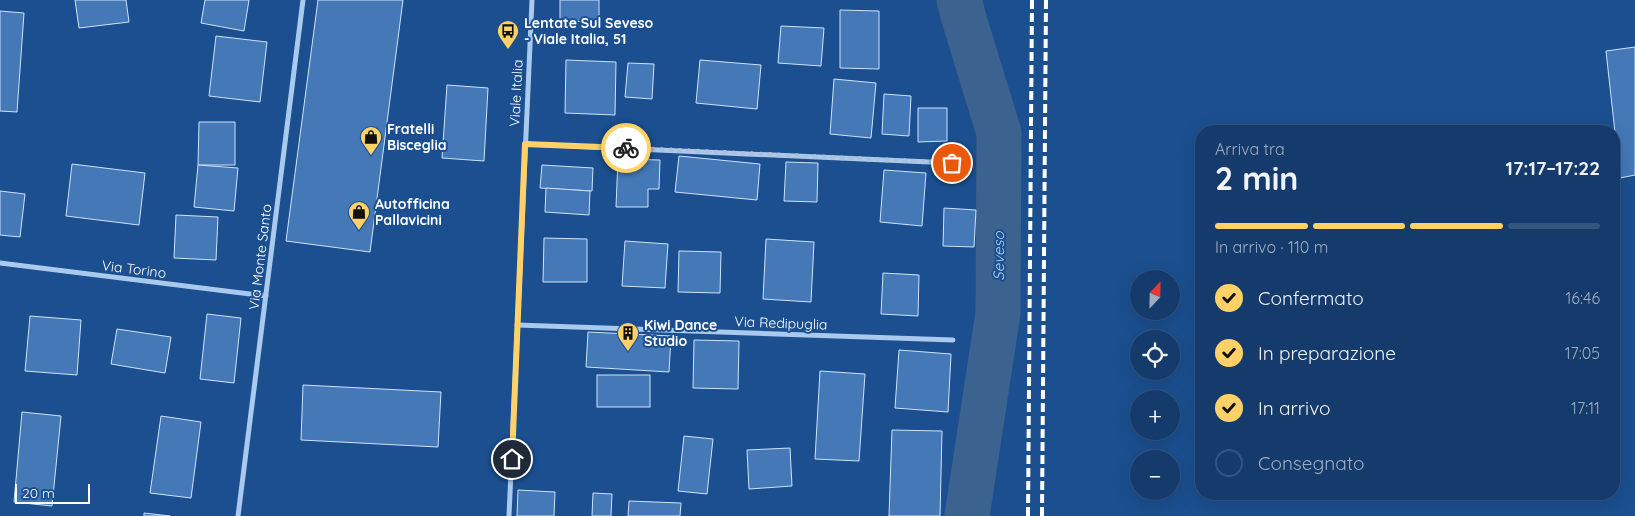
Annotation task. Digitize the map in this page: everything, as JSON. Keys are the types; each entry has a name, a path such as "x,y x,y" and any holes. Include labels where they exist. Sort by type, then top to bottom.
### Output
{"street":[{"name":"Via Monte Santo","path":"238,516 303,0"},
{"name":"Viale Italia","path":"509,516 532,0"},
{"path":"525,144 952,163"},
{"name":"Via Torino","path":"0,264 266,296"},
{"name":"Via Redipuglia","path":"517,325 953,340"}],"building":[{"path":"75,0 126,0 129,22 79,28"},
{"path":"205,0 249,0 244,31 201,23"},
{"path":"318,0 403,0 370,252 286,241"},
{"path":"560,0 599,0 599,21 560,22"},
{"path":"840,10 879,11 879,69 840,68"},
{"path":"0,11 24,13 17,112 0,111"},
{"path":"781,26 824,28 821,66 778,63"},
{"path":"216,36 267,42 260,102 209,96"},
{"path":"1635,47 1635,175 1620,178 1620,125 1614,125 1606,51"},
{"path":"566,60 616,62 615,115 565,113"},
{"path":"700,60 761,65 757,109 696,103"},
{"path":"628,63 654,64 652,99 625,97"},
{"path":"834,79 876,83 871,138 830,134"},
{"path":"447,85 488,88 484,161 442,158"},
{"path":"884,94 911,96 909,136 882,134"},
{"path":"918,108 947,108 947,141 918,142"},
{"path":"199,122 235,122 235,165 198,165"},
{"path":"679,156 760,164 757,200 675,192"},
{"path":"618,159 660,160 659,189 648,189 648,207 616,207"},
{"path":"786,162 818,163 817,202 784,201"},
{"path":"72,164 145,173 139,225 66,216"},
{"path":"198,165 238,168 234,211 194,207"},
{"path":"542,165 593,168 592,191 540,188"},
{"path":"884,170 926,173 922,226 880,222"},
{"path":"546,188 590,191 589,215 545,212"},
{"path":"0,191 25,194 20,237 0,235"},
{"path":"944,208 976,210 974,247 943,246"},
{"path":"176,215 218,217 216,260 174,258"},
{"path":"544,238 587,239 587,282 543,282"},
{"path":"766,239 814,242 811,302 763,299"},
{"path":"625,241 668,244 665,288 622,286"},
{"path":"679,251 721,252 720,293 678,292"},
{"path":"883,273 919,275 918,316 881,314"},
{"path":"207,314 241,318 234,383 200,379"},
{"path":"30,316 81,320 77,375 25,371"},
{"path":"117,329 171,337 165,373 111,364"},
{"name":"Kiwi Dance Studio","path":"588,332 671,336 669,372 586,367"},
{"path":"694,340 739,341 738,389 693,388"},
{"path":"899,350 951,354 948,412 895,408"},
{"path":"820,371 865,374 859,461 815,459"},
{"path":"597,375 650,375 650,407 597,407"},
{"path":"303,385 441,392 438,447 301,440"},
{"path":"22,412 61,416 52,506 14,502"},
{"path":"161,416 201,422 191,498 150,493"},
{"path":"892,430 942,431 940,516 889,516"},
{"path":"684,436 713,439 707,494 678,491"},
{"path":"790,448 792,486 749,489 747,450"},
{"path":"518,490 555,492 554,516 517,516"},
{"path":"593,493 612,494 611,516 592,516"},
{"path":"629,501 681,503 680,516 628,516"},
{"path":"144,513 170,516 144,516"}],"waterway":[{"name":"Seveso","path":"959,0 999,133 998,313 967,516"}],"railway":[{"path":"1028,516 1032,0"},
{"path":"1042,516 1046,0"}],"way so far":[{"path":"626,148 952,163"}],"place":[{"name":"Lentate Sul Seveso - Viale Italia, 51","path":"508,50"},
{"name":"Fratelli Bisceglia","path":"371,156"},
{"name":"Autofficina Pallavicini","path":"359,231"},
{"name":"Kiwi Dance Studio","path":"628,352"}],"route":[{"path":"512,459 525,144 626,148"}]}
